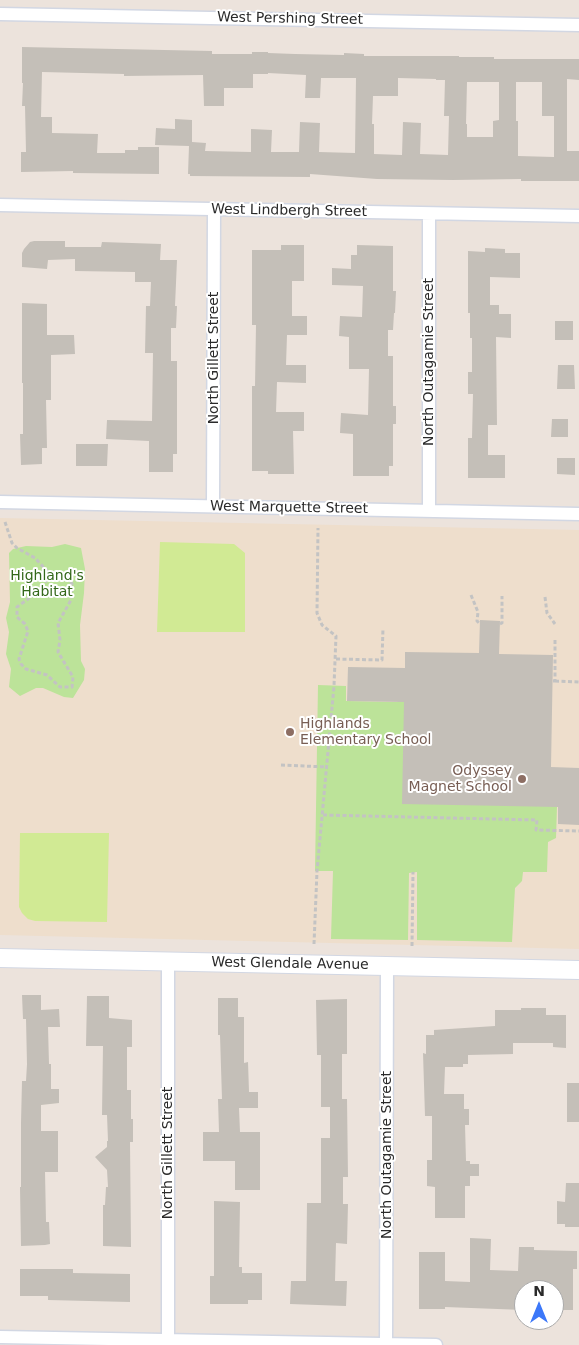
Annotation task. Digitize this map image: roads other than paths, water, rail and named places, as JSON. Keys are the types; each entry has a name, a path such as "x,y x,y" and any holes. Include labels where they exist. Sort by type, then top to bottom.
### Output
{"street":[{"name":"West Pershing Street","path":"0,14 579,25"},
{"name":"West Lindbergh Street","path":"0,205 579,216"},
{"name":"North Gillett Street","path":"213,506 214,209"},
{"name":"North Outagamie Street","path":"428,511 429,214"},
{"name":"West Marquette Street","path":"0,502 579,514"},
{"name":"West Glendale Avenue","path":"0,958 579,970"},
{"name":"North Gillett Street","path":"168,961 168,1343"},
{"name":"North Outagamie Street","path":"386,1344 387,965"},
{"path":"0,1337 168,1343 436,1345"}],"place":[{"name":"Highlands Elementary School","path":"290,732"},
{"name":"Odyssey Magnet School","path":"522,779"}],"park label":[{"name":"Highland's Habitat","path":"47,584"}]}
